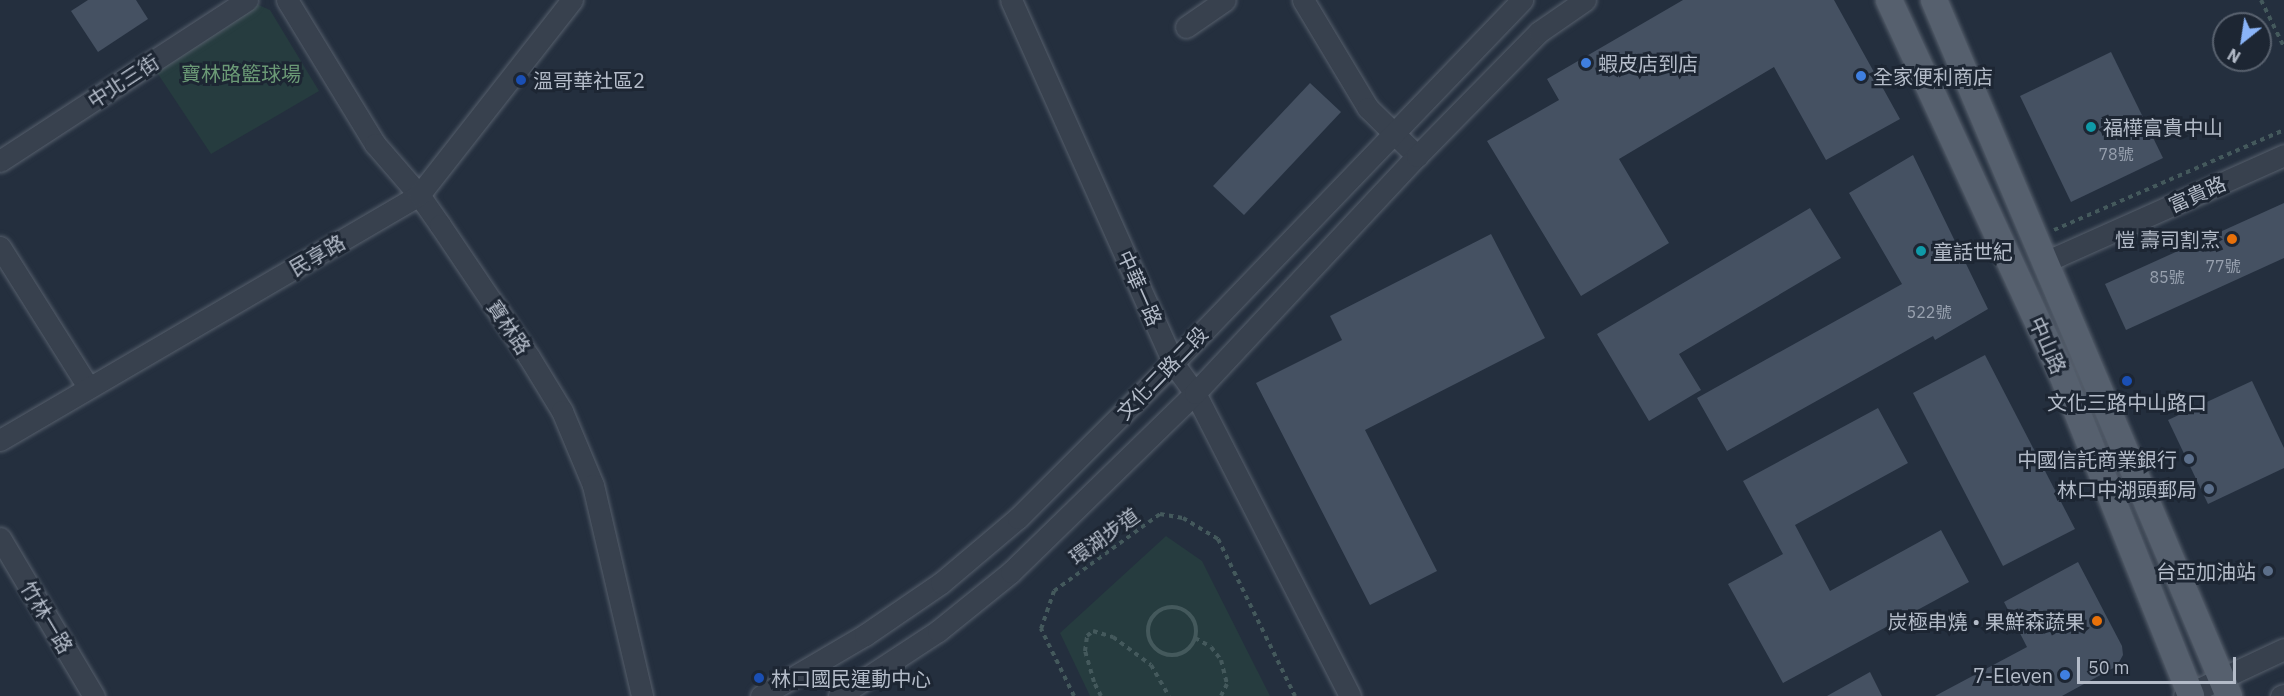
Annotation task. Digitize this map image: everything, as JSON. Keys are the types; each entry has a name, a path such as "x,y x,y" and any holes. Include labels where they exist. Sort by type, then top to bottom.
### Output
{"main road":[{"name":"中山路","path":"1889,0 2061,372 2188,695"},
{"name":"中山路","path":"1934,0 2226,687"}],"street":[{"name":"中北三街","path":"0,161 246,0"},
{"name":"寶林路","path":"287,0 375,144 419,195 529,357 562,411 593,485 642,696"},
{"name":"民享路","path":"0,440 419,195 572,0"},
{"name":"中華一路","path":"1011,0 1173,363 1195,393 1350,696"},
{"path":"1186,27 1226,0"},
{"path":"1303,0 1368,108 1417,156"},
{"name":"文化二路二段","path":"761,696 865,635 941,583 1018,518 1173,363 1522,0"},
{"name":"文化二路二段","path":"839,696 938,631 1011,572 1195,393 1417,156 1539,32 1585,0"},
{"name":"富貴路","path":"2045,262 2284,155"},
{"path":"0,247 88,387"},
{"name":"竹林一路","path":"0,538 94,696"},
{"path":"2188,695 2226,687 2284,649"}],"path":[{"path":"2261,0 2284,47"},
{"path":"2035,238 2284,130"},
{"name":"環湖步道","path":"1074,696 1041,629 1054,591 1160,514 1183,518 1218,539 1295,696"},
{"path":"1163,608 1180,608 1193,619 1195,638 1189,649 1183,653 1168,655 1154,648 1147,635 1150,619 1163,608"},
{"path":"1101,696 1094,682 1085,651 1088,636 1092,631 1113,637 1151,665 1169,696"},
{"path":"1195,638 1211,647 1221,660 1227,684 1221,696"}],"green space":[{"name":"寶林路籃球場","path":"252,2 270,10 319,91 211,154 152,65"},
{"path":"1166,536 1202,561 1270,696 1090,696 1060,633"}],"building":[{"path":"88,0 136,0 148,19 98,52 71,11"},
{"path":"1683,0 1834,0 1900,119 1826,160 1774,67 1619,159 1669,243 1581,296 1487,141 1559,100 1547,79"},
{"name":"福樺富貴中山","path":"2111,52 2163,158 2071,202 2020,96"},
{"path":"1310,83 1341,112 1244,215 1213,186"},
{"path":"1913,155 1988,309 1935,340 1933,336 1727,451 1697,398 1902,284 1849,193"},
{"path":"2284,203 2284,258 2126,330 2105,284"},
{"path":"1810,208 1841,258 1679,354 1701,390 1649,421 1597,334"},
{"path":"1491,234 1545,338 1365,430 1437,571 1370,605 1256,383 1342,340 1330,316"},
{"path":"1985,355 2075,529 2003,566 1913,393"},
{"path":"2252,381 2284,448 2284,468 2208,504 2168,420"},
{"path":"1878,408 1908,463 1795,525 1830,591 1941,530 1969,582 1783,683 1728,584 1783,554 1743,481"},
{"path":"2078,562 2122,646 2123,655 2117,666 2062,696 1935,696 2027,647 2004,602"},
{"path":"1870,672 1882,696 1827,696"}],"place":[{"name":"蝦皮店到店","path":"1586,63"},
{"name":"全家便利商店","path":"1861,76"},
{"name":"溫哥華社區2","path":"521,80"},
{"name":"福樺富貴中山","path":"2091,127"},
{"name":"愷 壽司割烹","path":"2232,239"},
{"name":"童話世紀","path":"1921,251"},
{"name":"文化三路中山路口","path":"2127,381"},
{"name":"中國信託商業銀行","path":"2189,459"},
{"name":"林口中湖頭郵局","path":"2209,489"},
{"name":"台亞加油站","path":"2268,571"},
{"name":"炭極串燒 • 果鮮森蔬果","path":"2097,621"},
{"name":"7-Eleven","path":"2065,675"},
{"name":"林口國民運動中心","path":"759,678"}]}
